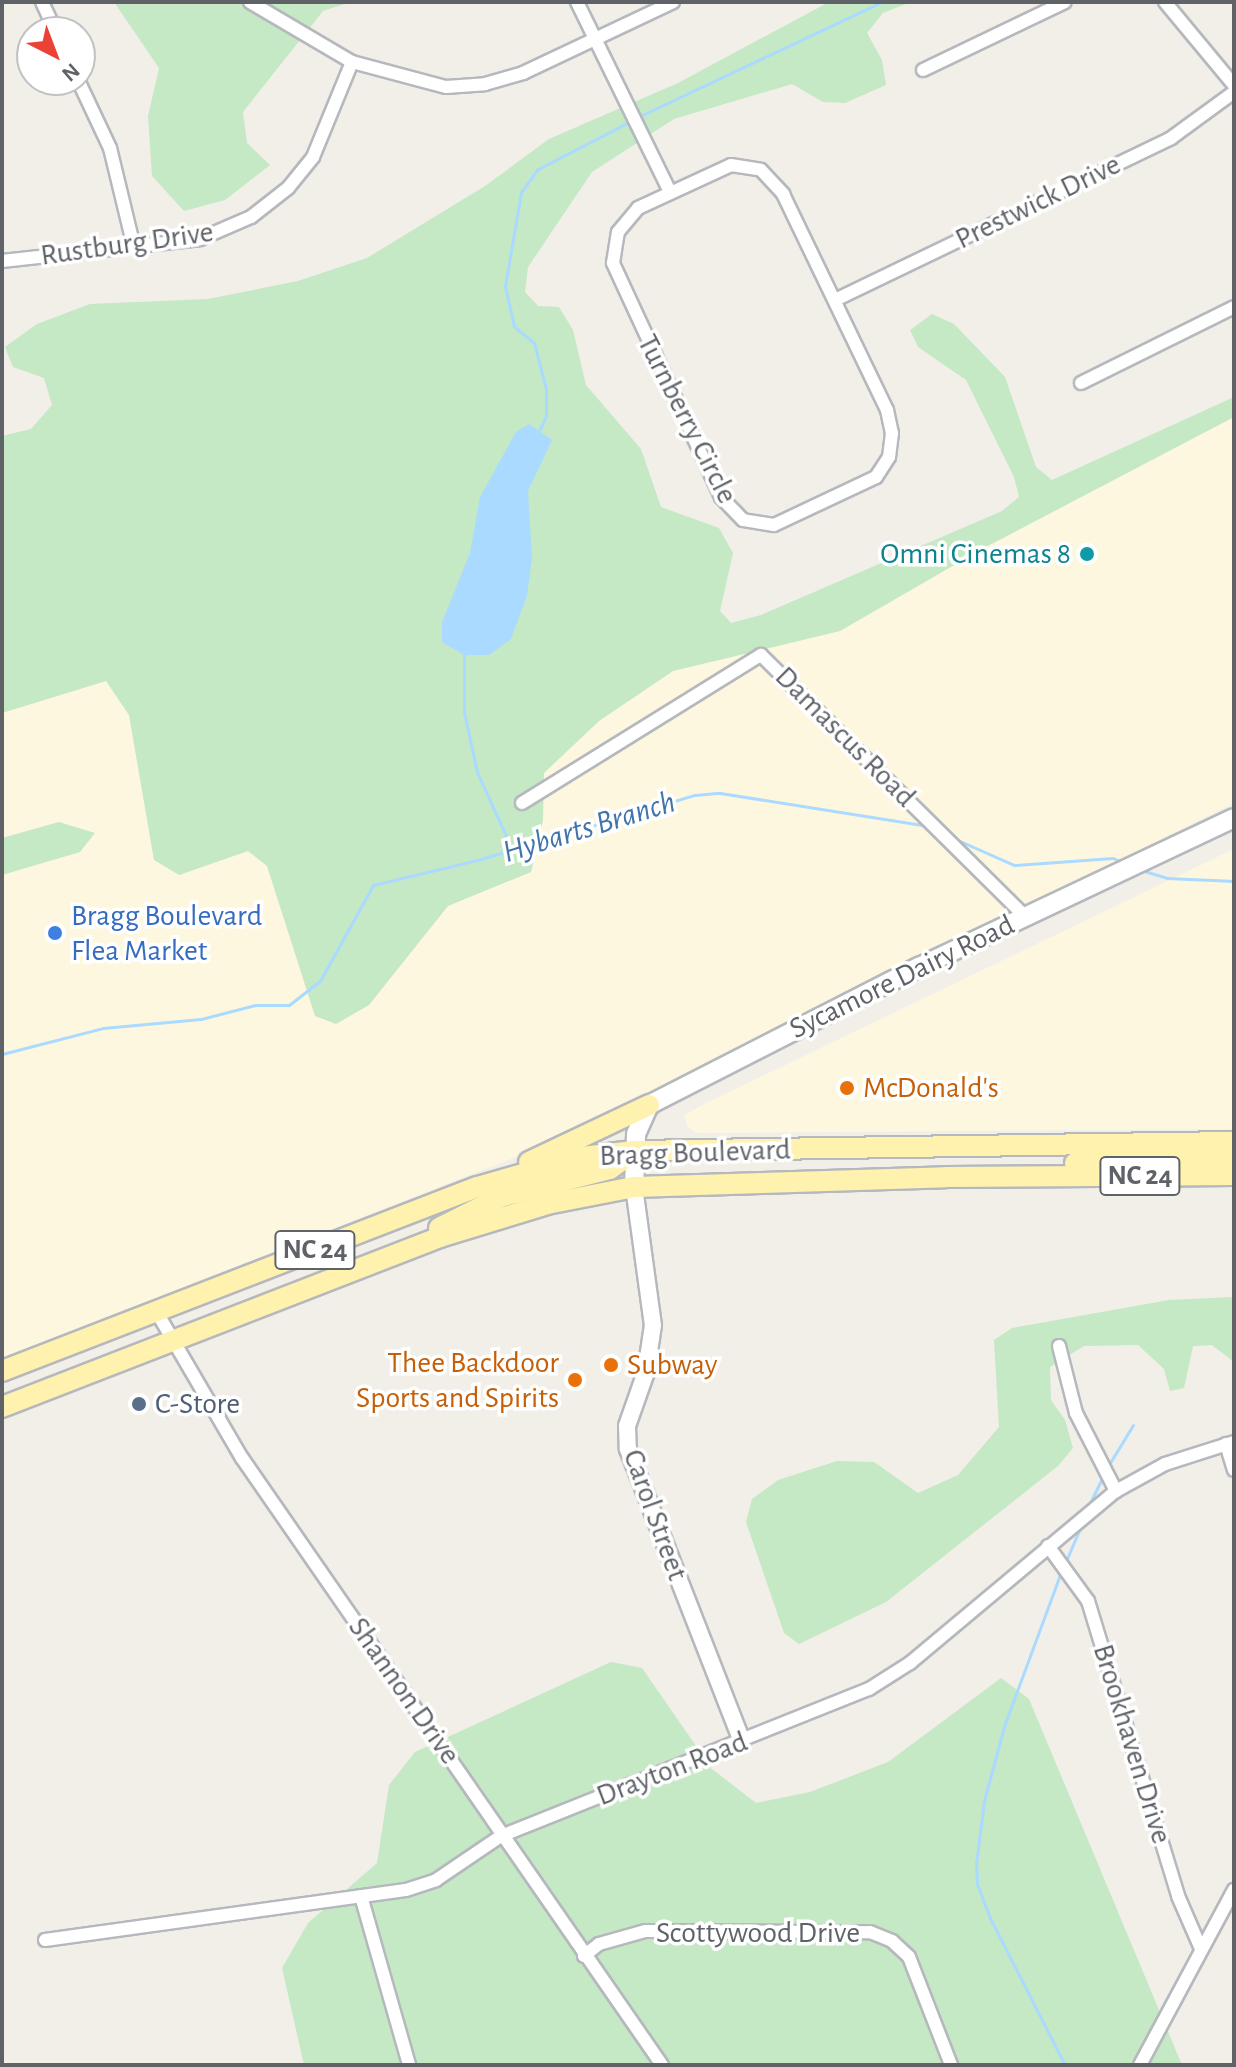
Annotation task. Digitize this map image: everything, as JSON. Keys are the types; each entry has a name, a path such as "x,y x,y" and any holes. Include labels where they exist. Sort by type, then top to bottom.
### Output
{"main road":[{"name":"Sycamore Dairy Road","path":"649,1105 1025,916 1234,818"},
{"path":"634,1187 634,1151 649,1105"},
{"path":"477,1187 649,1105"},
{"name":"Bragg Boulevard","path":"2,1371 477,1187 582,1157 634,1151 1234,1142"},
{"path":"371,1263 503,1196 589,1176 634,1151"},
{"path":"1047,1177 1071,1163 1234,1160"},
{"name":"Bragg Boulevard","path":"2,1407 371,1263 547,1204 634,1187 1234,1175"}],"street":[{"path":"250,2 352,62 418,83 470,86 523,73 673,2"},
{"path":"577,2 670,192"},
{"path":"923,70 1065,2"},
{"path":"1165,2 1234,85"},
{"name":"Rustburg Drive","path":"2,261 216,235 270,204 321,143 352,62"},
{"name":"Prestwick Drive","path":"835,300 1171,138 1234,92"},
{"path":"86,96 110,148 134,247"},
{"name":"Turnberry Circle","path":"731,165 761,170 783,194 889,418 889,457 876,477 781,523 750,523 721,497 614,270 613,247 622,225 638,208 670,192 731,165"},
{"path":"1081,383 1234,307"},
{"name":"Damascus Road","path":"522,803 761,655 1025,916"},
{"name":"Carol Street","path":"634,1187 653,1325 646,1372 627,1426 628,1449 742,1741"},
{"name":"Shannon Drive","path":"156,1311 171,1342 242,1458 438,1737 501,1836 662,2065"},
{"path":"1059,1346 1076,1413 1116,1491"},
{"path":"1230,1443 1234,1470"},
{"name":"Drayton Road","path":"45,1940 361,1896 436,1880 501,1836 742,1741 890,1677 1116,1491 1165,1464 1230,1443"},
{"name":"Brookhaven Drive","path":"1048,1546 1088,1601 1178,1896 1201,1949"},
{"path":"1140,2065 1234,1890"},
{"path":"361,1896 409,2065"},
{"name":"Scottywood Drive","path":"584,1956 599,1944 645,1931 870,1932 892,1941 909,1957 951,2065"}],"shaded area":[{"path":"1234,417 1234,803 539,1148 2,1358 2,875 80,852 59,822 2,838 2,713 106,681 129,715 154,860 180,875 248,851 267,866 315,1016 411,951 448,906 531,872 543,820 544,773 599,721 673,671 840,631 982,549"},
{"path":"1234,849 1234,1129 697,1133 687,1126 684,1116 700,1106"}],"green space":[{"path":"114,2 351,2 323,11 243,112 247,143 270,165 225,200 184,211 152,176 148,116 159,68"},
{"path":"829,2 911,2 883,13 867,33 882,60 886,85 845,103 823,102 792,84 674,119 592,172 528,267 525,292 538,306 559,307 573,330 586,385 641,449 661,507 719,528 733,553 720,611 731,623 761,615 1002,511 1019,497 1014,477 966,380 918,347 910,330 932,314 954,324 1005,377 1036,467 1052,480 1234,397 1234,417 982,549 840,631 673,671 599,721 544,773 543,820 531,872 448,906 369,1005 336,1024 315,1016 267,866 248,851 179,875 154,860 129,715 106,681 2,713 2,436 31,429 52,405 44,378 13,367 5,347 37,324 90,304 208,299 298,281 367,258 485,186 549,139 678,83"},
{"path":"59,822 95,833 80,852 2,875 2,838"},
{"path":"1234,1297 1234,1362 1212,1345 1193,1346 1184,1388 1170,1391 1164,1369 1138,1345 1084,1346 1050,1367 1051,1400 1065,1420 1073,1448 1058,1466 886,1602 799,1644 784,1633 746,1522 752,1499 778,1480 837,1461 874,1462 918,1493 958,1475 999,1427 994,1340 1012,1328 1169,1300"},
{"path":"611,1662 642,1668 712,1769 756,1803 810,1792 888,1762 1001,1678 1029,1699 1182,2065 304,2065 282,1968 308,1923 377,1863 389,1785 415,1752"}],"water":[{"path":"529,424 552,440 528,491 532,558 527,596 511,639 489,655 464,655 442,642 442,622 470,553 480,497 516,432"}],"waterway":[{"path":"638,117 881,2"},
{"path":"539,431 546,416 546,389 534,343 514,326 505,286 521,192 538,169 631,121"},
{"path":"464,655 464,712 477,772 512,849"},
{"name":"Hybarts Branch","path":"2,1054 103,1028 201,1019 255,1005 289,1005 320,981 373,885 481,859 695,795 720,793 928,826"},
{"name":"Hybarts Branch","path":"953,838 1014,865 1113,858 1122,862"},
{"name":"Hybarts Branch","path":"1141,870 1167,878 1234,881"},
{"path":"1108,1466 1133,1425"},
{"path":"1087,1509 1103,1476"},
{"path":"1066,1561 1080,1528"},
{"path":"1061,1572 1005,1723 984,1801 976,1864 977,1884 991,1920 1065,2065"}],"place":[{"name":"Omni Cinemas 8","path":"1087,554"},
{"name":"Bragg Boulevard Flea Market","path":"55,933"},
{"name":"McDonald's","path":"847,1088"},
{"name":"Subway","path":"611,1365"},
{"name":"Thee Backdoor Sports and Spirits","path":"575,1380"},
{"name":"C-Store","path":"139,1404"}]}
